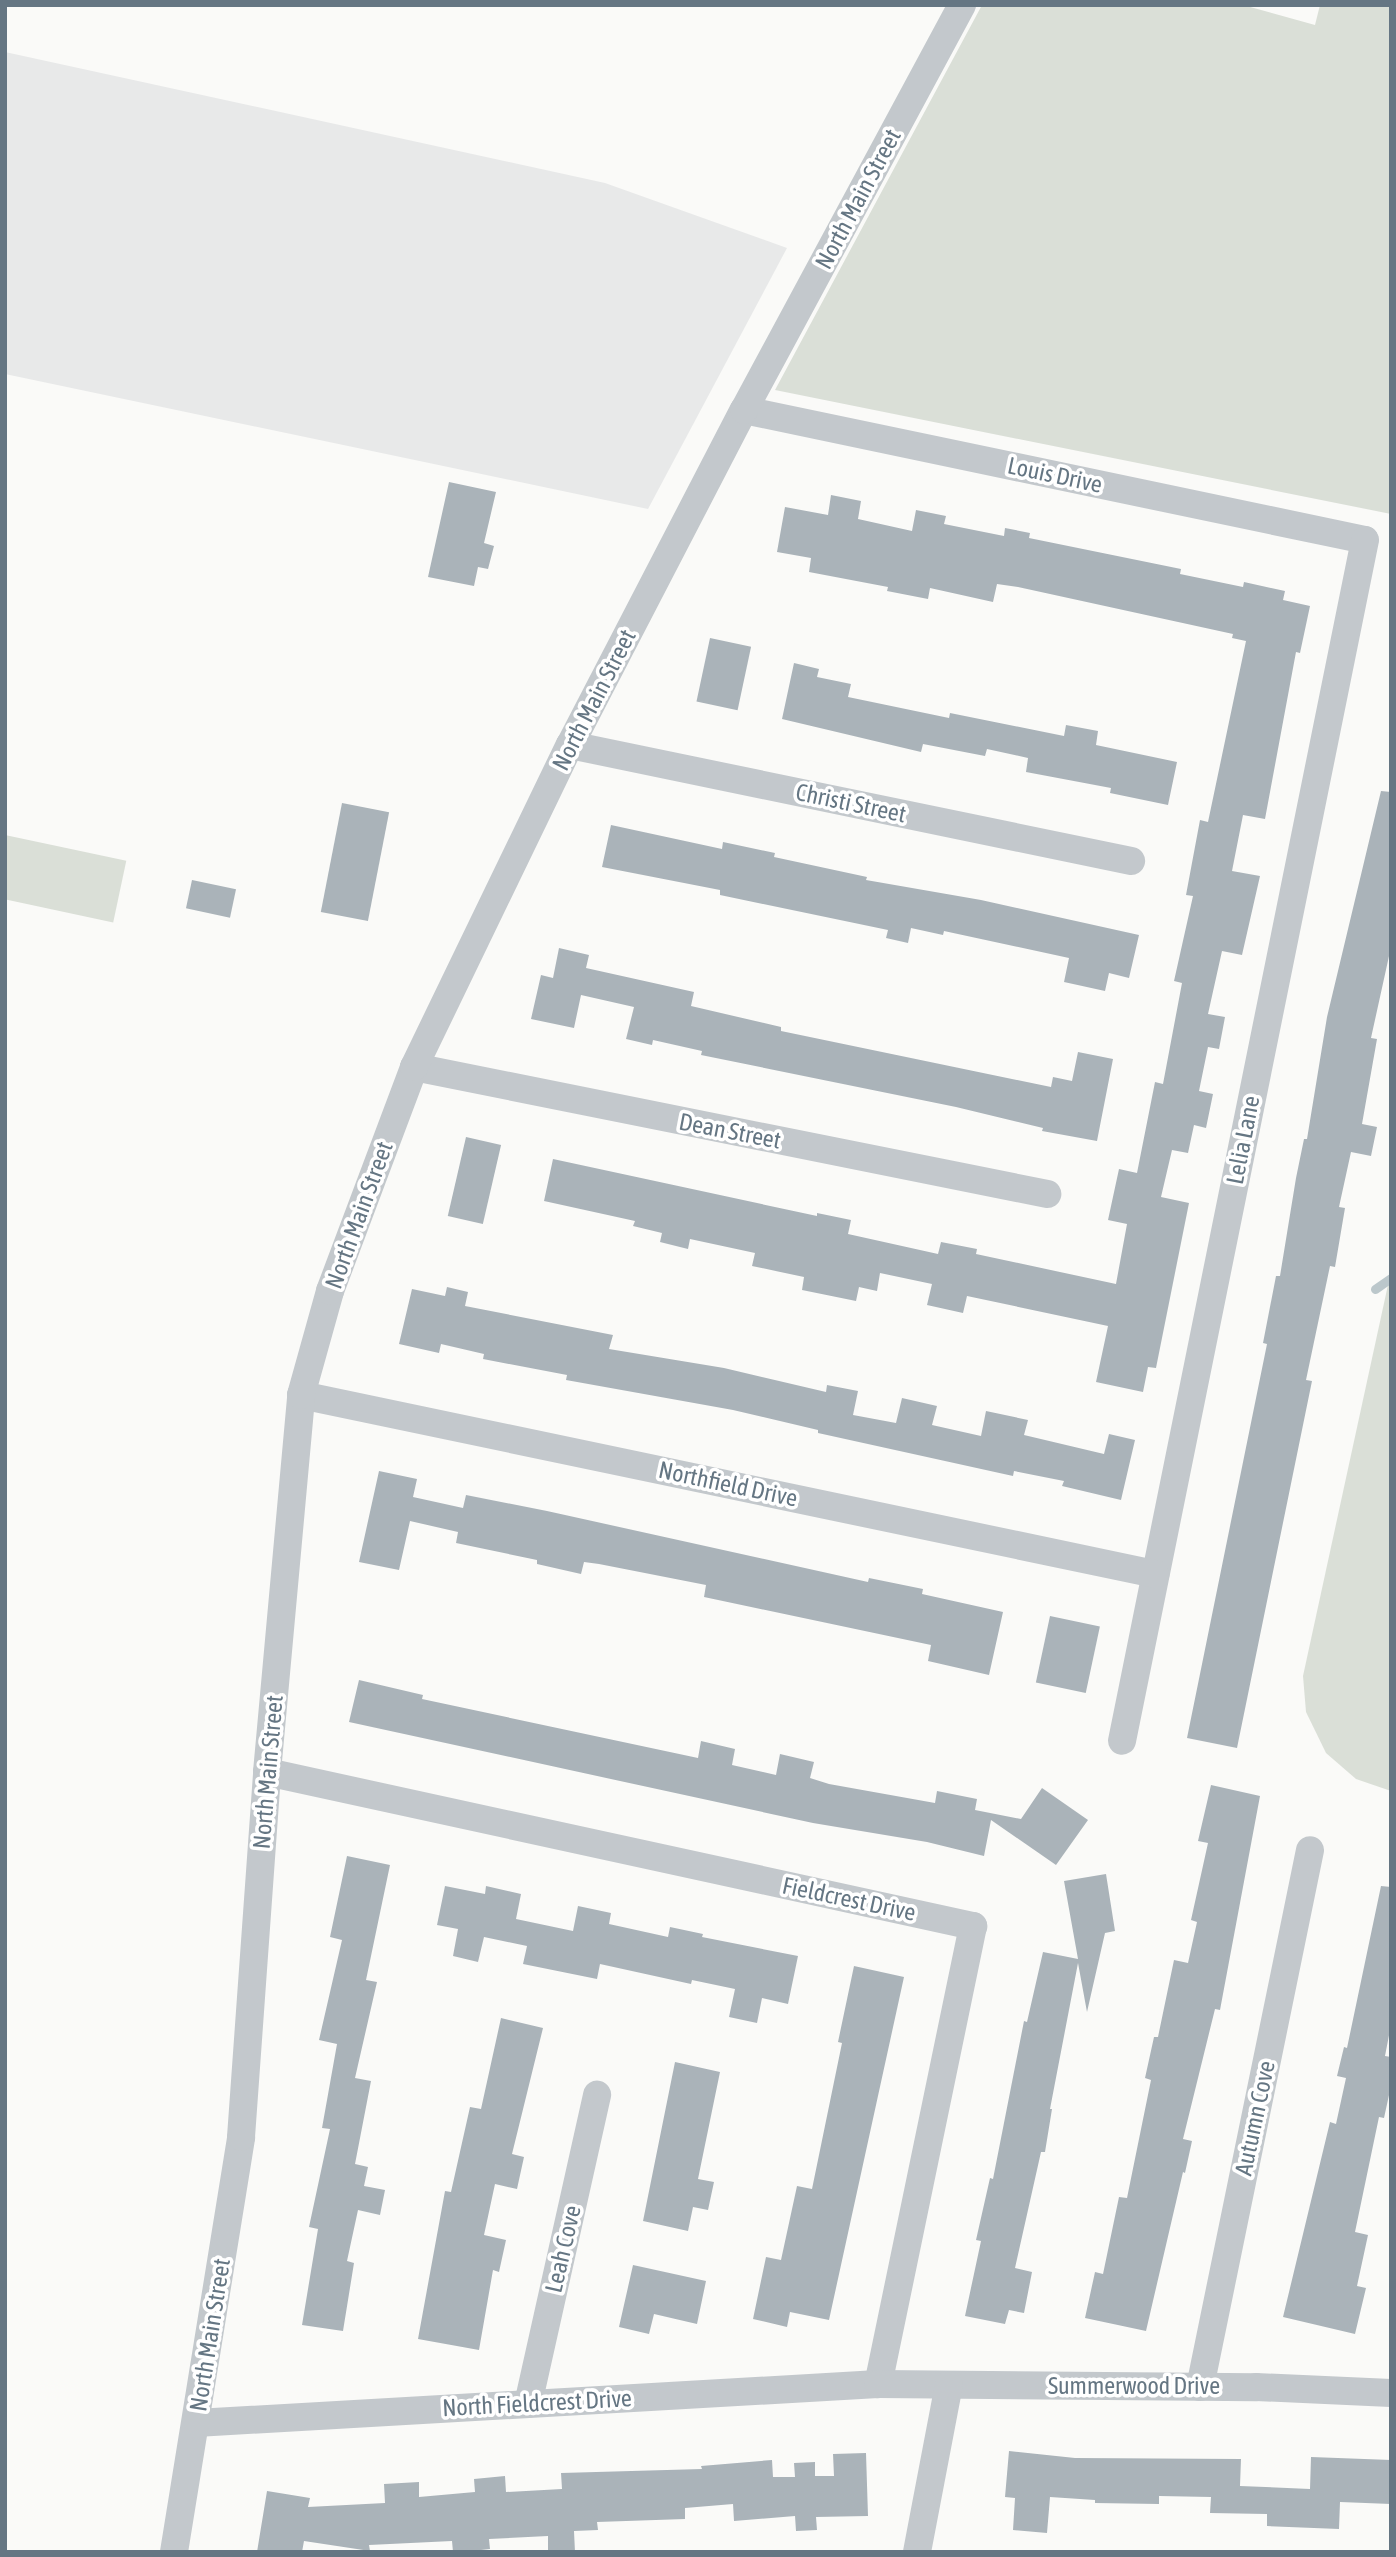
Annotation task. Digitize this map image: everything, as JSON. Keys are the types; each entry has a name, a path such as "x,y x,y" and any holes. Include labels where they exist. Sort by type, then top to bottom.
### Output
{"street":[{"name":"North Main Street","path":"174,2552 241,2137 267,1772 301,1395 330,1291 414,1067 570,745 744,410 962,5"},
{"name":"Louis Drive","path":"744,410 1365,540"},
{"name":"Lelia Lane","path":"1122,1741 1365,540"},
{"name":"Christi Street","path":"570,745 1131,861"},
{"name":"Dean Street","path":"414,1067 1047,1194"},
{"name":"Northfield Drive","path":"301,1395 1155,1574"},
{"name":"Fieldcrest Drive","path":"267,1772 973,1926 878,2384"},
{"name":"Autumn Cove","path":"1199,2387 1310,1850"},
{"name":"Leah Cove","path":"528,2404 597,2095"},
{"name":"Summerwood Drive","path":"878,2384 1199,2387 1391,2393"},
{"name":"North Fieldcrest Drive","path":"196,2423 878,2384"},
{"path":"918,2552 949,2385"}],"shaded area":[{"path":"982,5 1243,5 1315,25 1320,5 1391,5 1391,514 775,390"},
{"path":"5,52 605,183 787,248 648,509 5,374"},
{"path":"5,835 126,861 113,922 5,899"},
{"path":"1391,1271 1391,1791 1356,1779 1326,1753 1306,1712 1303,1676"}],"building":[{"path":"449,482 496,492 484,543 494,546 488,569 478,567 474,586 428,577"},
{"path":"831,495 861,501 858,519 912,531 916,510 946,516 944,524 1004,536 1005,528 1030,533 1029,538 1181,569 1180,574 1243,587 1244,582 1285,591 1283,600 1310,606 1300,653 1296,652 1265,819 1243,815 1232,871 1260,876 1242,955 1222,951 1208,1014 1225,1017 1219,1049 1208,1047 1199,1091 1213,1094 1206,1128 1194,1125 1188,1153 1172,1150 1161,1197 1189,1203 1156,1368 1148,1367 1143,1392 1096,1382 1108,1326 967,1296 963,1313 927,1305 932,1284 880,1273 877,1291 859,1287 856,1301 802,1290 804,1277 752,1266 755,1253 690,1239 688,1249 660,1242 662,1233 633,1226 635,1221 544,1201 553,1159 817,1216 817,1213 851,1220 848,1234 938,1254 941,1242 977,1249 976,1254 1116,1284 1127,1224 1108,1220 1119,1169 1137,1173 1155,1082 1163,1084 1182,983 1174,981 1193,896 1186,895 1200,820 1208,822 1246,641 1232,638 1233,634 1018,587 997,584 993,602 930,588 928,599 887,591 888,587 809,572 811,558 777,552 785,507 828,515"},
{"path":"710,638 751,647 738,710 696,702"},
{"path":"794,663 819,669 817,677 851,684 848,697 949,718 950,713 1064,736 1066,725 1098,731 1096,745 1177,762 1168,805 1110,793 1111,788 1026,772 1028,758 987,749 985,756 923,744 921,752 782,719"},
{"path":"1381,791 1391,792 1391,947 1371,1038 1377,1039 1362,1124 1377,1127 1371,1156 1351,1152 1339,1207 1345,1208 1335,1267 1330,1266 1306,1380 1312,1381 1237,1748 1187,1738 1267,1344 1263,1343 1276,1276 1280,1276 1296,1178 1304,1139 1307,1139 1327,1017"},
{"path":"342,803 389,812 368,921 321,912"},
{"path":"611,825 722,849 723,842 775,853 774,857 867,877 866,880 981,900 1139,935 1129,978 1109,973 1105,991 1064,982 1069,958 944,931 943,935 911,928 908,943 886,938 888,930 720,895 720,890 602,867"},
{"path":"192,880 236,889 230,918 186,908"},
{"path":"559,948 589,955 586,968 694,992 691,1006 781,1027 781,1031 1051,1087 1053,1077 1072,1081 1078,1052 1113,1059 1097,1141 1042,1131 1043,1128 956,1107 701,1055 702,1051 653,1040 652,1045 626,1039 634,1007 581,995 574,1028 531,1019 541,975 553,978"},
{"path":"466,1137 501,1145 483,1224 448,1216"},
{"path":"447,1287 468,1292 465,1306 613,1335 609,1349 724,1368 826,1392 827,1385 858,1391 853,1415 896,1423 902,1398 937,1406 932,1425 981,1436 986,1411 1028,1420 1024,1435 1104,1454 1109,1434 1135,1440 1121,1500 1062,1486 1064,1481 1014,1471 1013,1476 818,1433 818,1430 733,1410 566,1380 567,1375 483,1359 484,1354 441,1344 439,1353 399,1344 412,1289 445,1296"},
{"path":"379,1471 417,1479 413,1497 463,1508 466,1495 868,1582 869,1578 923,1589 922,1594 1003,1612 989,1675 928,1661 931,1645 704,1597 706,1585 584,1562 581,1574 537,1564 537,1560 456,1543 458,1532 410,1521 399,1570 359,1562"},
{"path":"1050,1616 1100,1627 1086,1693 1036,1683"},
{"path":"359,1680 423,1695 422,1699 698,1758 701,1741 735,1749 732,1765 776,1775 780,1754 814,1762 810,1778 829,1784 935,1803 937,1791 977,1799 975,1810 1021,1819 1042,1788 1088,1820 1056,1865 991,1820 984,1856 927,1842 813,1823 349,1722"},
{"path":"1211,1785 1260,1796 1220,2010 1215,2009 1183,2139 1192,2141 1146,2331 1085,2318 1095,2272 1103,2274 1119,2197 1127,2198 1151,2080 1145,2078 1154,2037 1158,2037 1174,1960 1188,1963 1197,1922 1191,1920 1208,1843 1198,1841"},
{"path":"347,1856 390,1865 366,1980 377,1982 355,2078 371,2081 355,2164 368,2167 364,2186 385,2190 380,2215 358,2210 347,2261 354,2263 343,2331 302,2325 318,2229 309,2227 330,2129 322,2128 337,2044 319,2040 342,1940 330,1937"},
{"path":"1106,1874 1115,1931 1105,1933 1087,2012 1078,1963 1050,2109 1045,2152 1041,2152 1015,2268 1032,2272 1024,2313 1009,2310 1005,2324 965,2316 981,2241 976,2240 990,2178 993,2179 1024,2021 1027,2022 1043,1952 1078,1959 1064,1881"},
{"path":"445,1886 485,1894 486,1886 521,1894 516,1919 573,1931 578,1906 611,1913 609,1924 668,1937 670,1927 703,1934 702,1937 798,1956 788,2004 762,1998 757,2023 729,2017 735,1989 692,1980 691,1984 600,1964 597,1979 523,1964 527,1946 484,1937 478,1962 453,1956 458,1929 437,1925"},
{"path":"1381,1886 1391,1887 1391,2025 1385,2056 1391,2057 1391,2086 1384,2118 1379,2117 1355,2232 1368,2235 1357,2286 1366,2288 1355,2334 1283,2317 1330,2122 1336,2124 1346,2078 1337,2076 1344,2047 1347,2048"},
{"path":"854,1966 904,1977 829,2320 790,2312 787,2327 753,2319 766,2257 781,2260 797,2186 812,2189 842,2043 838,2042"},
{"path":"501,2018 543,2028 512,2154 524,2157 517,2189 495,2184 484,2235 506,2240 499,2272 493,2270 479,2350 418,2339 445,2191 451,2192 470,2107 481,2109"},
{"path":"675,2062 720,2072 698,2179 714,2182 708,2210 693,2207 688,2231 643,2221"},
{"path":"633,2265 706,2281 697,2324 654,2314 649,2334 619,2327"},
{"path":"1009,2451 1075,2458 1241,2459 1240,2486 1310,2489 1311,2457 1391,2460 1391,2504 1340,2502 1339,2529 1267,2526 1267,2514 1210,2513 1211,2497 1159,2496 1159,2504 1095,2503 1095,2500 1050,2497 1047,2533 1013,2530 1015,2498 1005,2497"},
{"path":"866,2453 868,2516 816,2517 817,2530 796,2531 795,2516 734,2521 733,2504 685,2508 685,2519 597,2522 598,2530 574,2531 575,2552 548,2552 548,2536 489,2539 490,2549 463,2552 453,2552 452,2541 369,2545 370,2551 304,2541 302,2552 257,2552 267,2491 310,2498 308,2507 385,2503 384,2484 419,2482 419,2497 475,2492 474,2479 505,2476 506,2492 562,2489 561,2473 702,2469 701,2466 772,2460 773,2477 795,2477 794,2463 815,2462 815,2476 834,2476 833,2454"}],"waterway":[{"path":"1375,1289 1391,1278"}]}
